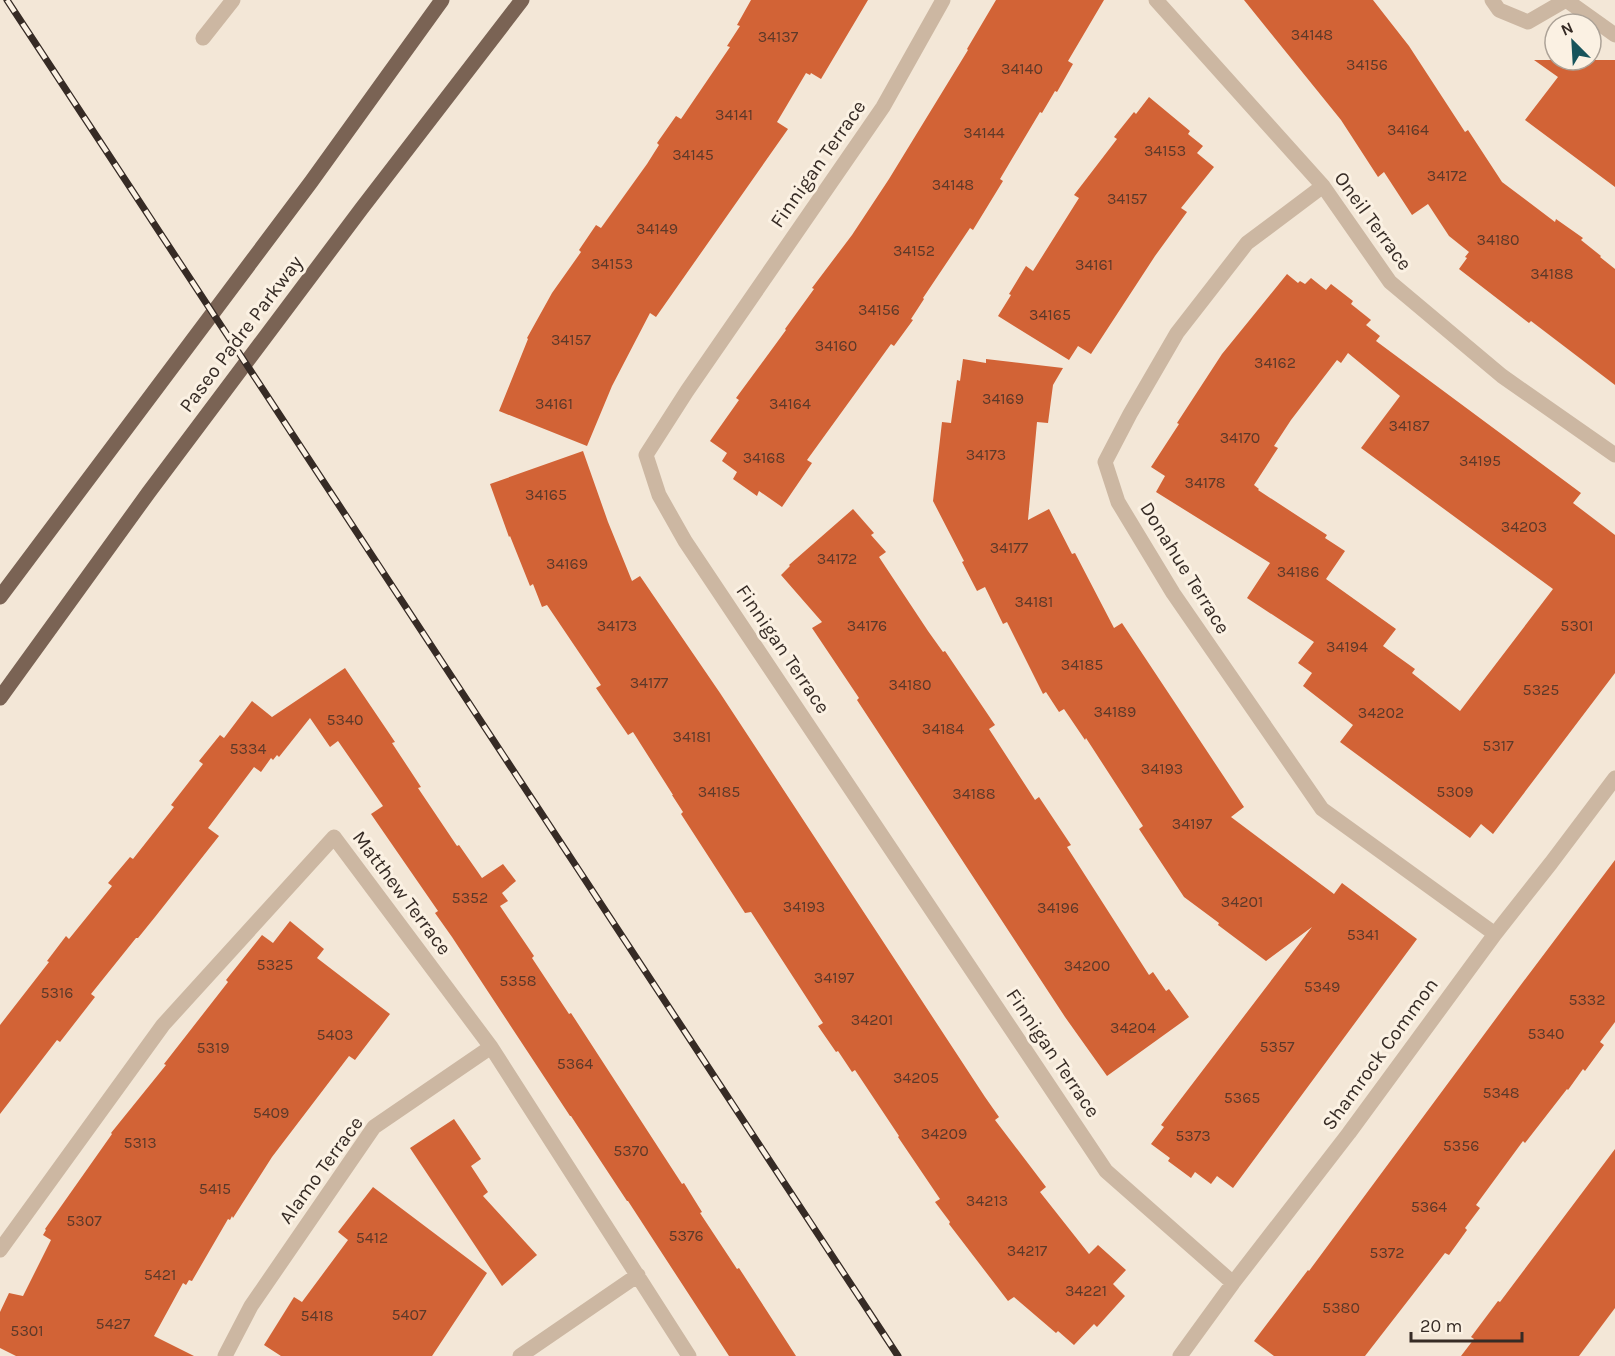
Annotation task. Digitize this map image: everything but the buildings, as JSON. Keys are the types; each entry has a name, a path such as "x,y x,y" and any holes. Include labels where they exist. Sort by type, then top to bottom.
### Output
{"main road":[{"name":"Paseo Padre Parkway","path":"0,597 311,182 442,0"},
{"name":"Paseo Padre Parkway","path":"0,698 149,492 362,208 522,0"}],"street":[{"path":"203,38 233,0"},
{"name":"Finnigan Terrace","path":"944,0 883,107 687,391 646,455 659,495 685,542 1106,1171 1233,1283"},
{"name":"Oneil Terrace","path":"1156,0 1323,186 1390,282 1502,376 1615,455"},
{"path":"1492,0 1499,10 1528,22 1566,0 1615,34"},
{"name":"Donahue Terrace","path":"1323,186 1247,243 1177,333 1105,462 1118,502 1173,593 1322,808 1495,934"},
{"name":"Shamrock Common","path":"1180,1356 1233,1283 1349,1133 1495,934 1615,778"},
{"name":"Matthew Terrace","path":"0,1250 163,1025 334,837 491,1047 689,1356"},
{"name":"Alamo Terrace","path":"225,1356 251,1306 374,1127 491,1047"},
{"path":"520,1356 638,1275"}],"railway":[{"path":"7,0 898,1356"}]}
